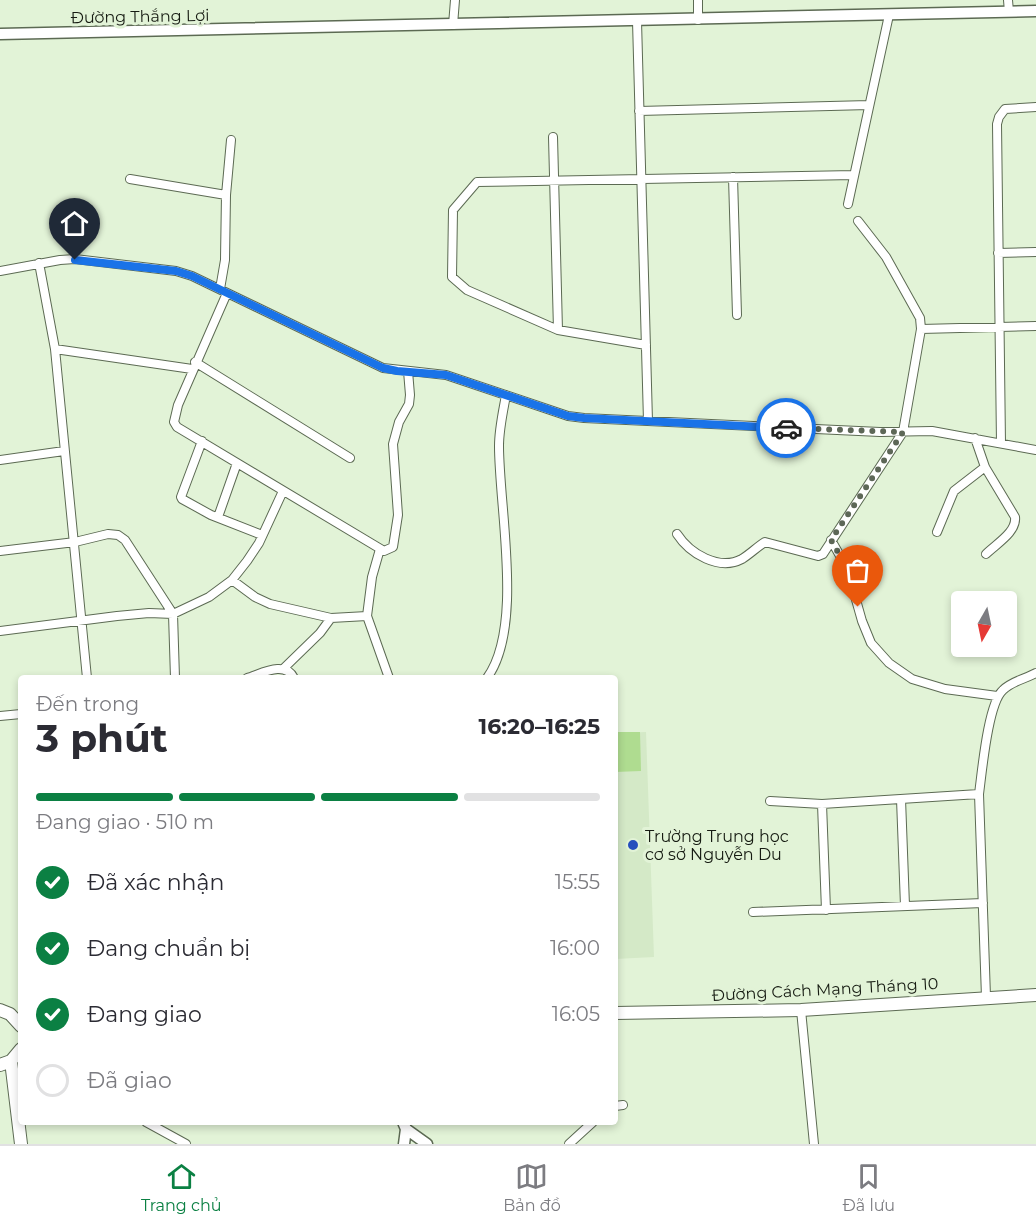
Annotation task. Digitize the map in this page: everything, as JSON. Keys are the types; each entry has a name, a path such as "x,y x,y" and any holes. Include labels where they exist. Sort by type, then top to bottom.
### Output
{"main road":[{"name":"Đường Cách Mạng Tháng 10","path":"618,1013 801,1010 986,997 1036,996"},
{"path":"0,1010 10,1014 18,1023"},
{"path":"17,1085 5,1063 18,1052"},
{"path":"20,1125 21,1144"}],"street":[{"path":"453,25 455,0"},
{"path":"698,0 698,20"},
{"name":"Đường Thắng Lợi","path":"0,34 889,15 1009,6 1036,11"},
{"path":"848,204 889,15"},
{"path":"637,21 648,421"},
{"path":"639,111 869,105"},
{"path":"1001,443 997,124 1005,109 1036,107"},
{"path":"553,137 558,330"},
{"path":"231,140 226,195 223,291 177,405 174,422 177,427 384,551 393,547 397,526 393,444 399,422 409,404 408,371"},
{"path":"646,345 558,330 467,290 452,277 453,210 477,182 854,175"},
{"path":"733,177 737,315"},
{"path":"130,179 226,195"},
{"path":"677,534 681,541 694,551 705,558 719,562 742,559 765,542 818,556 823,554 903,432 921,329 920,318 886,257 858,221"},
{"path":"998,253 1036,252"},
{"path":"0,271 39,263 75,260 160,268 192,276 383,368 446,375 568,416 943,432 1036,450"},
{"path":"39,263 55,350 87,675"},
{"path":"921,329 1036,326"},
{"path":"55,350 194,365 350,458"},
{"path":"489,675 495,667 501,650 507,605 499,446 506,395"},
{"path":"975,438 985,467 1016,521 1011,530 986,554"},
{"path":"202,441 181,497 184,501 218,517 262,535"},
{"path":"0,460 64,451"},
{"path":"218,517 237,463"},
{"path":"937,532 954,492 985,467"},
{"path":"0,631 117,616 173,614 208,597 232,580 248,561 283,491"},
{"path":"0,551 75,542 108,534 118,535 125,540 173,614 175,675"},
{"path":"831,540 847,568 862,621 872,643 889,663 912,680 945,689 997,696"},
{"path":"380,549 372,577 367,616 388,675"},
{"path":"232,580 255,597 270,604 331,618 367,616"},
{"path":"283,669 320,633 331,618"},
{"path":"256,675 275,669 283,669 292,675"},
{"path":"986,997 980,794 992,711 997,696 1014,682 1036,673"},
{"path":"0,716 18,714"},
{"path":"770,801 822,804 980,794"},
{"path":"901,799 905,906"},
{"path":"822,804 826,910"},
{"path":"753,912 982,903"},
{"path":"801,1010 814,1144"},
{"path":"151,1125 186,1144"},
{"path":"569,1144 590,1125"},
{"path":"396,1144 405,1133 427,1144"}],"shaded area":[{"name":"Trường Trung học cơ sở Nguyễn Du","path":"646,732 654,957 618,959 618,733"}],"green space":[{"path":"618,732 640,732 641,771 618,772"}],"way so far":[{"path":"786,428 903,432 831,540 847,568 858,607"}],"place":[{"name":"Trường Trung học cơ sở Nguyễn Du","path":"633,845"}],"route":[{"path":"75,260 160,268 192,276 383,368 446,375 568,416 786,428"}]}
